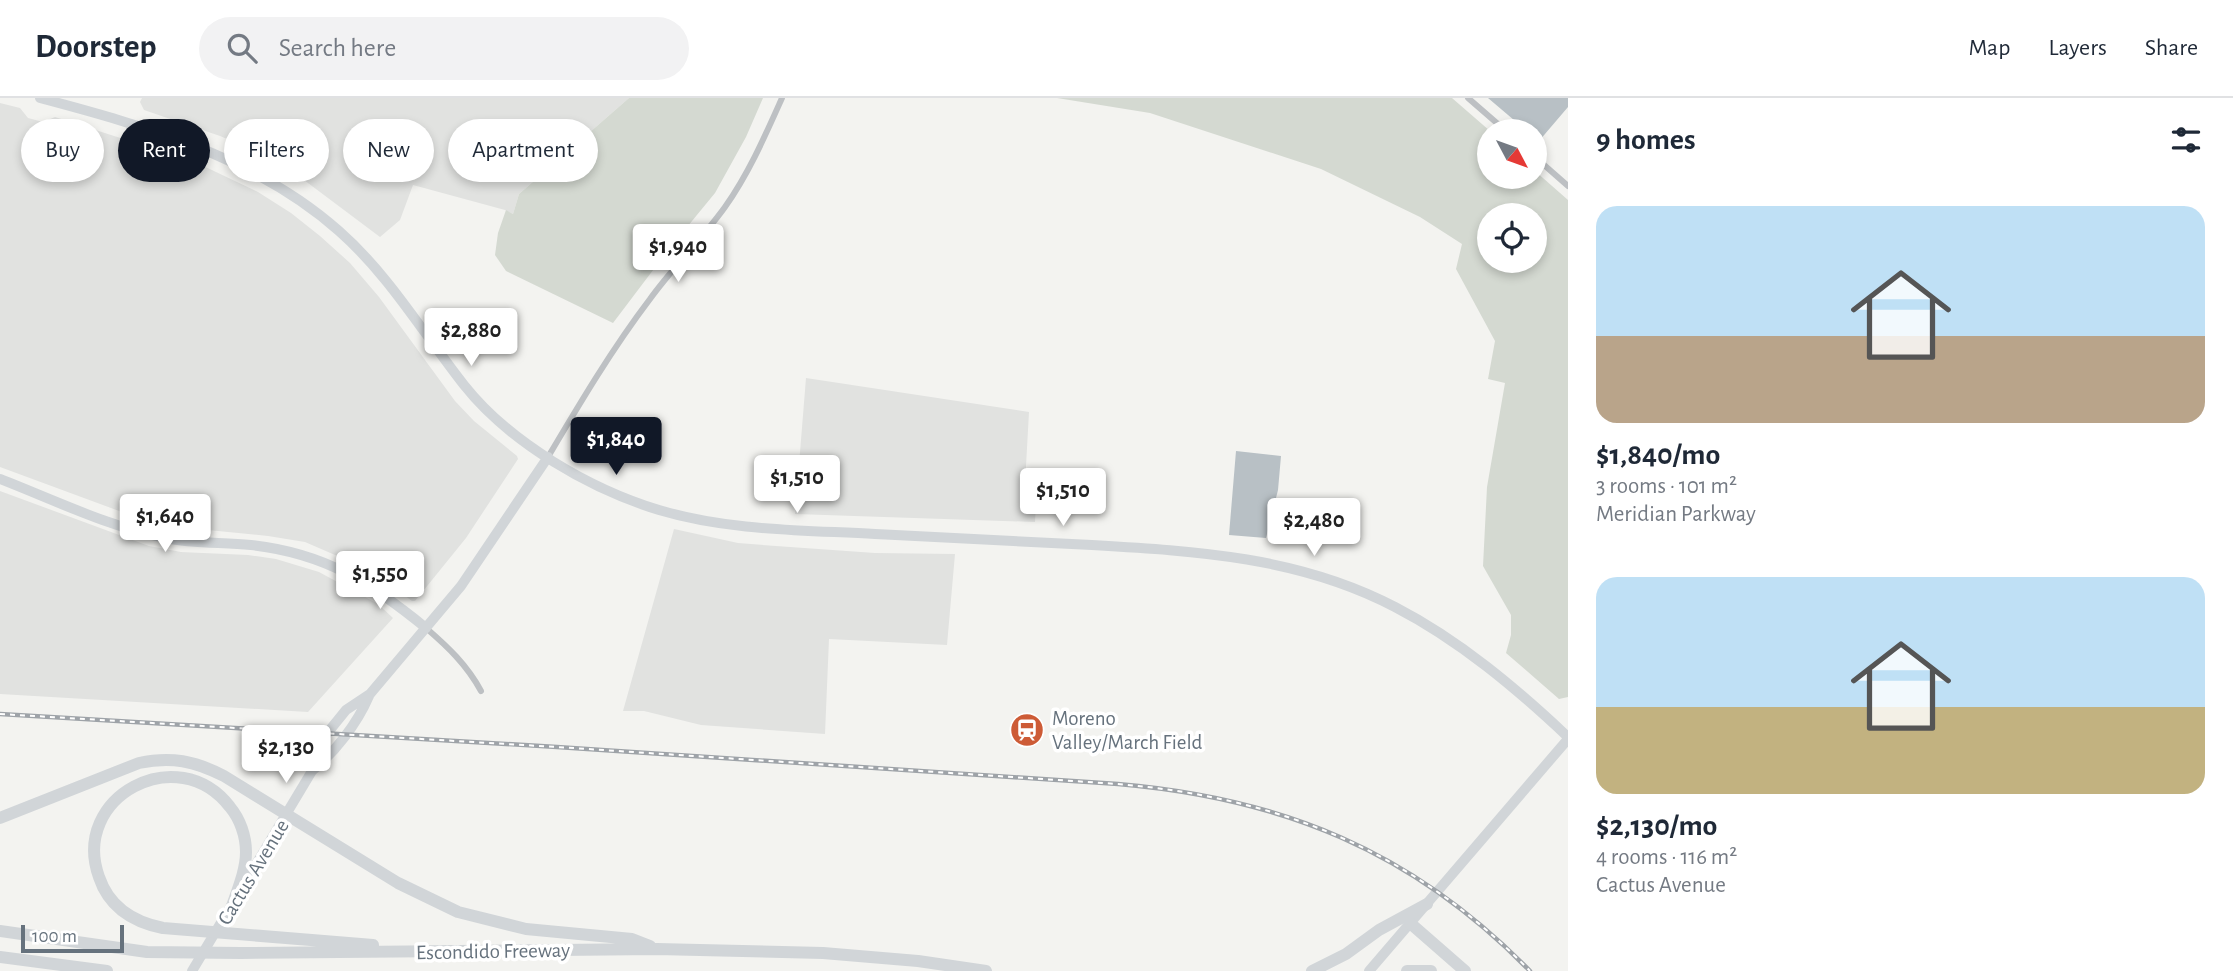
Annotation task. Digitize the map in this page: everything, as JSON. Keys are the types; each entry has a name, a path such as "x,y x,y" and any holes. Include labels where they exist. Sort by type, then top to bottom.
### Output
{"highway":[{"path":"0,818 139,764 171,759 204,766 398,883 458,912 526,929 632,939 657,949"},
{"path":"229,912 242,876 246,852 240,822 225,801 205,785 182,777 169,776 157,777 135,785 113,802 104,815 96,838 96,868 111,900 139,922 163,928 467,951"},
{"path":"1312,971 1346,954 1380,930 1426,904"},
{"path":"1406,928 1465,971"},
{"name":"Escondido Freeway","path":"0,931 147,951 242,953 657,949 823,953 918,961 986,971"},
{"path":"0,957 107,971"},
{"path":"1407,971 1432,971"}],"main road":[{"path":"40,98 207,150 257,173 301,201 338,229 369,259 472,394 515,435 600,486 637,503 681,516 754,528 1154,548 1228,555 1303,571 1364,593 1395,607 1443,635 1466,651 1568,738 1369,971"},
{"name":"Cactus Avenue","path":"192,971 312,771 360,715 370,694 461,586 548,457"},
{"path":"0,479 139,532 168,539 282,549 327,562 381,592 426,628"},
{"name":"Cactus Avenue","path":"312,771 313,753 346,710 370,694"}],"street":[{"name":"Cactus Avenue","path":"548,457 583,398 648,300 724,208 739,185 756,156 782,98"},
{"path":"1468,98 1492,119"},
{"path":"1547,168 1568,186"},
{"path":"426,628 462,662 481,691"}],"shaded area":[{"path":"142,98 629,98 598,125 598,119 448,119 448,182 533,182 519,194 513,214 413,185 400,220 380,237 307,182 329,182 329,119 224,119 224,138 210,133 210,119 170,119 144,110 140,102"},
{"path":"629,98 763,98 746,137 715,193 613,323 506,271 495,255 498,233 506,210 513,214 519,194 533,182 598,182 598,125"},
{"path":"1057,98 1452,98 1477,120 1477,189 1547,189 1547,182 1568,200 1568,697 1559,699 1506,653 1511,635 1511,615 1483,566 1487,487 1505,383 1488,379 1495,341 1456,269 1462,244 1420,217 1321,169 1150,113"},
{"path":"1488,98 1568,98 1568,107 1547,132 1547,119 1513,119"},
{"path":"0,103 20,108 32,119 21,119 21,182 104,182 104,133 118,137 118,182 210,182 210,169 224,176 224,182 237,182 291,213 350,263 379,297 455,401 518,459 466,538 415,601 372,571 305,542 157,525 0,467"},
{"path":"806,378 1029,412 1025,484 1037,485 1035,522 795,514"},
{"path":"1236,451 1281,456 1278,490 1266,538 1229,535"},
{"path":"0,491 149,546 181,552 276,559 319,572 378,604 393,618 308,712 0,694"},
{"path":"674,529 738,543 875,553 955,554 947,645 829,639 825,734 701,725 644,711 623,711"}],"railway":[{"path":"0,714 557,747 1118,784 1178,791 1235,802 1290,818 1342,838 1391,863 1439,893 1485,929 1530,971"}],"place":[{"name":"Moreno Valley/March Field","path":"1027,730"}]}
